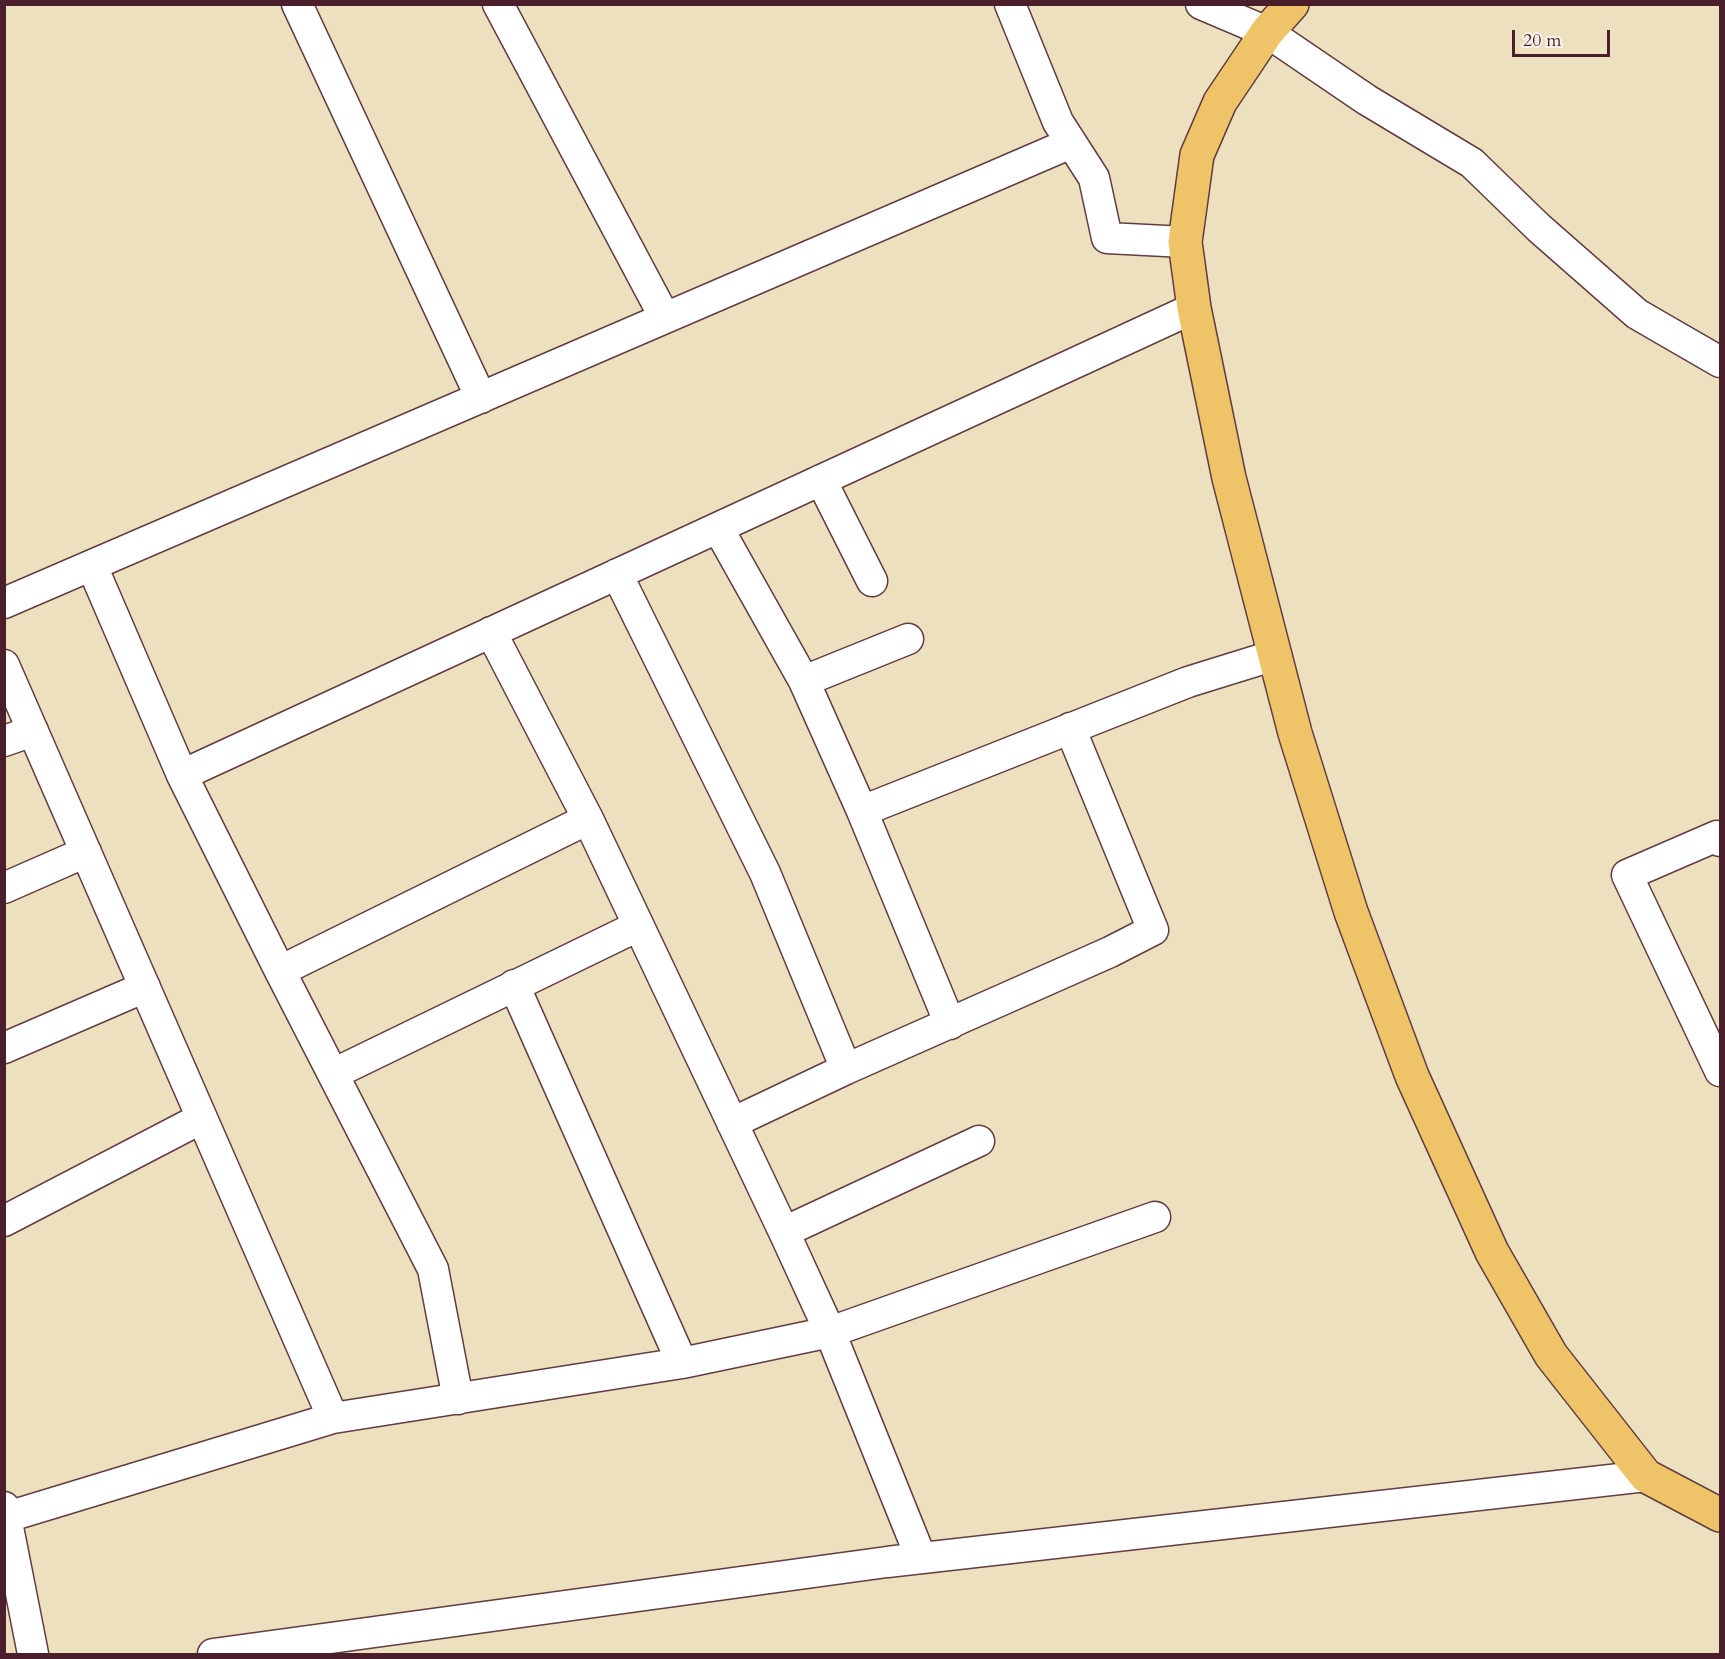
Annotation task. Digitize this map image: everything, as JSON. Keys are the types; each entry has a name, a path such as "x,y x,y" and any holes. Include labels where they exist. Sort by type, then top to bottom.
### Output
{"main road":[{"path":"1292,4 1267,32 1220,102 1197,155 1185,242 1194,308 1229,478 1295,733 1351,912 1417,1086 1492,1252 1551,1355 1646,1476 1720,1515"}],"street":[{"path":"297,4 481,398"},
{"path":"498,4 665,318"},
{"path":"1010,4 1058,122 1094,178 1107,238 1185,242"},
{"path":"1201,4 1267,32 1367,100 1472,163 1539,228 1637,314 1720,362"},
{"path":"4,603 1071,144"},
{"path":"182,775 1194,308"},
{"path":"821,480 872,581"},
{"path":"718,528 804,681 862,811 950,1024"},
{"path":"92,566 182,775 433,1269 458,1399"},
{"path":"617,574 765,873 846,1070"},
{"path":"491,632 588,819 784,1232 830,1332 921,1558"},
{"path":"804,681 908,639"},
{"path":"862,811 1188,682 1275,655"},
{"path":"4,665 333,1418"},
{"path":"732,1124 846,1070 1110,952 1153,930 1070,728"},
{"path":"4,741 33,731"},
{"path":"280,971 588,819"},
{"path":"1720,841 1717,836 1628,875 1720,1071"},
{"path":"4,888 86,852"},
{"path":"333,1074 638,926"},
{"path":"514,985 682,1363"},
{"path":"4,1048 144,987"},
{"path":"4,1221 202,1118"},
{"path":"784,1232 979,1141"},
{"path":"33,1654 6,1512 333,1418 682,1363 830,1332 1155,1217"},
{"path":"213,1654 921,1558 1646,1476"}]}
